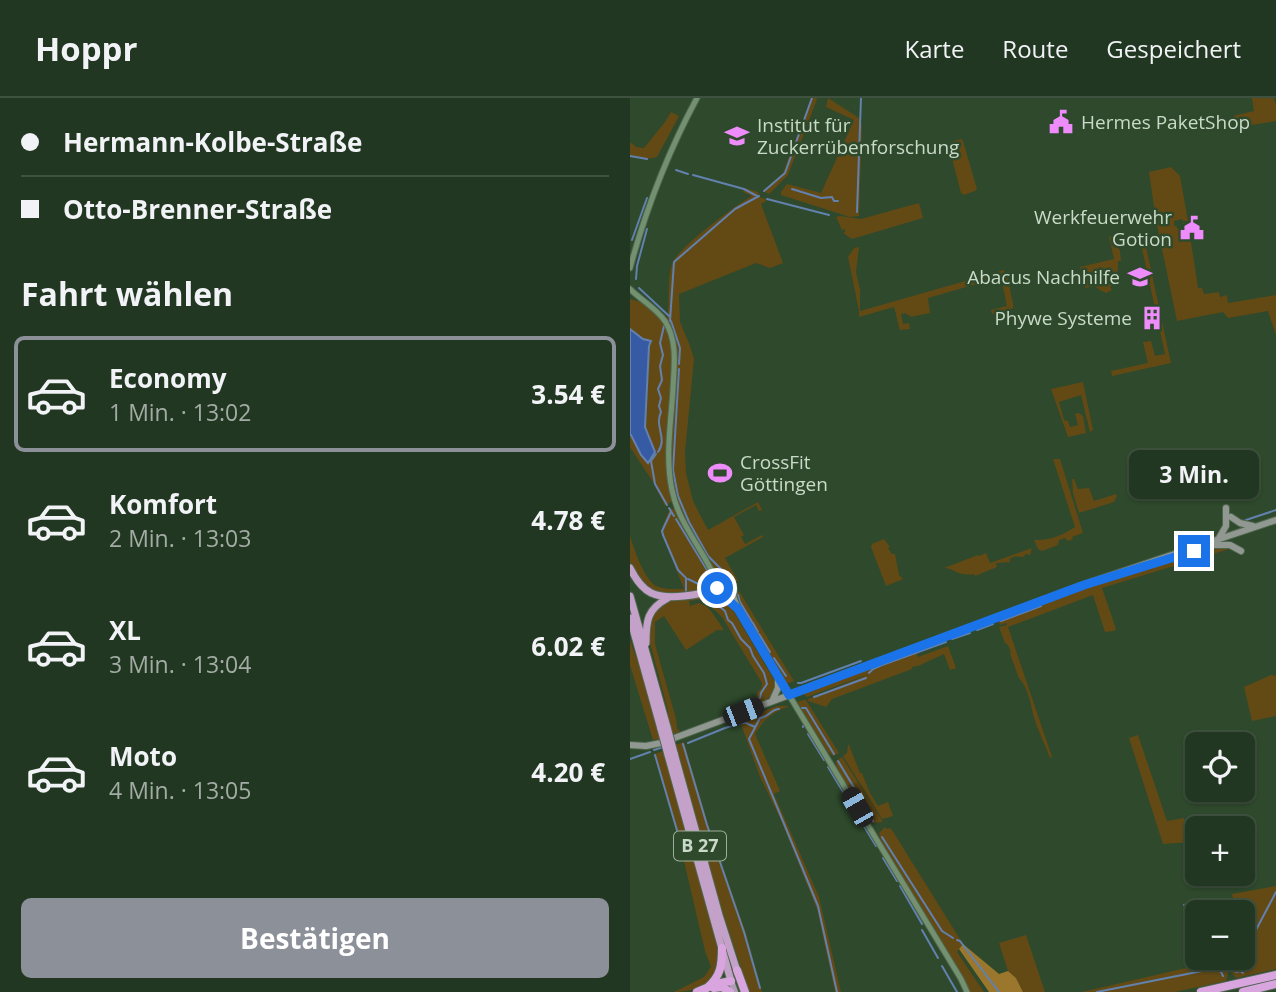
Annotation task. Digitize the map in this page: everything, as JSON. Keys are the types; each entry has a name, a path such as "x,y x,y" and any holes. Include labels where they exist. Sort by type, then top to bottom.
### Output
{"highway":[{"path":"630,568 639,583 659,597 703,594 719,588"},
{"name":"B 27","path":"630,596 731,981"},
{"path":"646,654 646,625 649,616 656,606 670,598"},
{"name":"B 27","path":"630,618 664,728"},
{"name":"B 27","path":"671,754 737,970"},
{"path":"707,988 719,975 722,948"},
{"path":"737,970 743,992"},
{"path":"1201,992 1276,975"},
{"path":"697,992 731,981"},
{"path":"1242,992 1276,984"},
{"path":"707,988 722,987 732,992"}],"main road":[{"path":"1215,542 1225,529 1226,508"},
{"path":"1231,517 1246,525 1258,526"},
{"path":"1215,542 1276,522"},
{"path":"630,745 661,743 1084,585 1276,522"},
{"path":"1215,542 1241,551"},
{"path":"728,583 734,591 730,598 722,600 719,588 728,583"},
{"path":"730,598 789,695"},
{"path":"771,701 778,691 777,675"},
{"path":"731,981 736,982 743,992"},
{"name":"B 27","path":"731,981 732,992"}],"street":[{"path":"630,268 667,158 697,98"},
{"path":"631,290 659,313 672,337 674,356 669,457 672,490 684,524 714,574 719,588"},
{"path":"789,695 967,992"}],"shaded area":[{"path":"811,98 817,98 788,175 769,194 763,191 783,173"},
{"path":"828,98 859,118 862,126 859,216 850,217 781,195 787,184 821,193 854,120 826,107"},
{"path":"1252,98 1274,98 1276,121 1245,126 1243,118 1235,123 1233,116 1254,111"},
{"path":"671,112 679,116 657,157 630,157 630,142 636,147 644,148"},
{"path":"961,139 977,189 964,195 961,193 949,147 951,142"},
{"path":"1171,167 1180,176 1188,221 1174,221 1174,226 1183,228 1183,223 1188,223 1197,288 1202,288 1204,294 1219,292 1220,297 1227,295 1228,303 1276,295 1276,335 1268,311 1228,318 1223,312 1177,321 1149,172"},
{"path":"744,188 758,192 760,197 767,200 761,204 783,263 770,268 756,263 679,294 680,322 694,359 685,452 686,473 693,501 708,530 758,502 762,510 759,511 756,505 734,517 744,535 741,537 745,544 762,535 763,537 725,558 738,581 732,581 719,575 686,523 677,500 671,462 676,345 667,320 670,276 676,257 708,227 752,196 743,192"},
{"path":"919,203 923,218 852,239 843,233 845,229 842,230 836,217 861,219"},
{"path":"1113,236 1121,261 1118,261 1117,275 1110,287 1112,290 1106,293 1095,286 1085,288 1080,267 1114,259 1109,237"},
{"path":"1145,242 1171,363 1112,376 1111,371 1148,363 1143,342 1151,341 1155,356 1165,354 1141,244"},
{"path":"859,247 856,272 860,290 860,311 1004,270 1013,308 992,314 991,310 1007,306 1001,277 928,298 930,313 910,317 906,313 901,314 903,324 909,323 910,329 900,330 894,307 859,317 848,257 854,248"},
{"path":"630,299 645,305 657,315 671,344 667,459 672,501 665,506 630,447"},
{"path":"1083,382 1093,430 1090,432 1081,395 1059,402 1064,420 1068,421 1070,427 1078,425 1075,414 1083,416 1086,433 1068,437 1051,389"},
{"path":"1053,459 1060,459 1083,533 1068,541 1065,538 1059,540 1058,545 1042,551 1034,540 1056,537 1075,527"},
{"path":"1072,479 1078,489 1089,488 1094,501 1116,494 1117,496 1114,502 1079,513"},
{"path":"670,508 676,510 712,575 714,586 710,589 668,595 647,589 630,562 630,536 647,577 656,586 684,589 661,531"},
{"path":"884,539 892,554 895,554 899,575 903,579 886,586 871,547"},
{"path":"1223,547 1229,549 1102,588 1116,629 1114,631 1105,632 1093,595 1008,627 1052,757 1050,758 1027,690 1019,678 999,627 1007,625 1000,625 998,621 1100,583"},
{"path":"1032,548 1030,555 1012,557 1009,560 1011,562 996,563 997,567 975,576 944,568 986,553 990,563"},
{"path":"739,591 794,681 787,684 738,603"},
{"path":"713,597 731,607 773,678 774,692 757,704 757,694 762,683 722,617 703,599 689,601 690,606 699,603 706,606 724,630 717,630 686,650 664,616 655,622 655,644 677,729 680,731 672,735 650,643 652,617 666,603 676,599"},
{"path":"630,640 660,739 653,740 630,665"},
{"path":"948,646 956,668 950,670 944,654 832,699 826,707 808,699 877,671 807,697 804,694 916,651 918,657"},
{"path":"1271,675 1276,676 1276,716 1252,721 1244,687"},
{"path":"806,700 839,753 833,756 828,752 797,702"},
{"path":"777,706 789,706 769,717 755,734 780,791 774,794 819,897 841,992 835,992 817,909 780,818 760,777 741,724 741,720"},
{"path":"1138,735 1167,821 1184,818 1185,842 1163,844 1129,738"},
{"path":"684,742 708,824 746,933 762,992 749,992 721,907 675,745"},
{"path":"848,745 878,806 888,802 893,816 882,819 843,756 847,753"},
{"path":"664,751 720,958 715,975 708,983 679,992 674,992 704,977 711,967 654,754"},
{"path":"842,757 883,822 873,823 869,820 849,791 837,768 836,761"},
{"path":"885,827 892,830 963,944 957,952 984,992 969,992 895,868 880,838 879,833"},
{"path":"1276,886 1276,969 1236,978 1231,972 1255,970 1255,900 1233,900 1232,894"},
{"path":"1026,935 1045,992 1023,992 1016,978 1008,971 999,943"},
{"path":"963,944 999,974 1008,971 1016,978 1023,992 989,992 959,949"},
{"path":"1185,968 1227,970 1228,974 1226,981 1175,992 1082,992"}],"water":[{"path":"630,329 643,339 651,341 645,427 655,452 648,463 630,435"}],"waterway":[{"path":"764,191 785,173 812,98"},
{"path":"857,212 861,98"},
{"path":"630,156 647,159"},
{"path":"676,170 688,174"},
{"path":"693,175 744,189 757,196"},
{"path":"792,189 821,198 832,197 834,201 838,201"},
{"path":"670,321 674,262 735,209 759,196"},
{"path":"632,240 647,198"},
{"path":"767,199 829,215"},
{"path":"636,279 647,229"},
{"path":"639,288 669,316"},
{"path":"671,321 680,348 679,364"},
{"path":"658,452 662,442 659,423 661,398 658,389 662,380 660,366 663,355 660,343 664,326"},
{"path":"679,369 673,470 678,496 708,556 732,580"},
{"path":"656,454 651,461 655,484 667,505"},
{"path":"669,508 674,516"},
{"path":"1246,520 1276,510"},
{"path":"671,512 662,531 678,570 686,578 686,591"},
{"path":"676,519 713,584"},
{"path":"688,579 707,588 712,586"},
{"path":"738,595 752,622"},
{"path":"715,603 725,611 728,620 750,648 764,673 767,684 760,698"},
{"path":"1001,621 1041,606"},
{"path":"753,623 758,632"},
{"path":"977,630 993,624"},
{"path":"952,639 970,633"},
{"path":"759,634 770,652"},
{"path":"869,673 882,665 946,642"},
{"path":"774,658 786,676"},
{"path":"798,683 861,661"},
{"path":"814,697 866,678"},
{"path":"802,708 806,708 834,754"},
{"path":"779,709 760,718 749,739 818,906 837,992"},
{"path":"688,743 741,723 755,727"},
{"path":"808,734 824,760"},
{"path":"683,744 719,859"},
{"path":"654,750 663,747"},
{"path":"630,759 650,752"},
{"path":"655,755 681,844"},
{"path":"838,761 873,821"},
{"path":"828,767 876,846"},
{"path":"882,837 942,931 953,938"},
{"path":"883,858 897,881"},
{"path":"720,862 760,988"},
{"path":"900,886 922,924"},
{"path":"1255,932 1276,892"},
{"path":"922,930 938,958"},
{"path":"957,940 999,992"},
{"path":"942,966 957,992"},
{"path":"1097,992 1207,970"},
{"path":"1218,970 1223,976"},
{"path":"1235,970 1243,973"}],"place":[{"name":"Hermes PaketShop","path":"1061,122"},
{"name":"Institut für Zuckerrübenforschung","path":"737,136"},
{"name":"Werkfeuerwehr Gotion","path":"1192,228"},
{"name":"Abacus Nachhilfe","path":"1140,277"},
{"name":"Phywe Systeme","path":"1152,318"},
{"name":"CrossFit Göttingen","path":"720,473"}],"route":[{"path":"717,588 719,598 728,600 738,609 789,695 1084,585 1194,551"}]}
